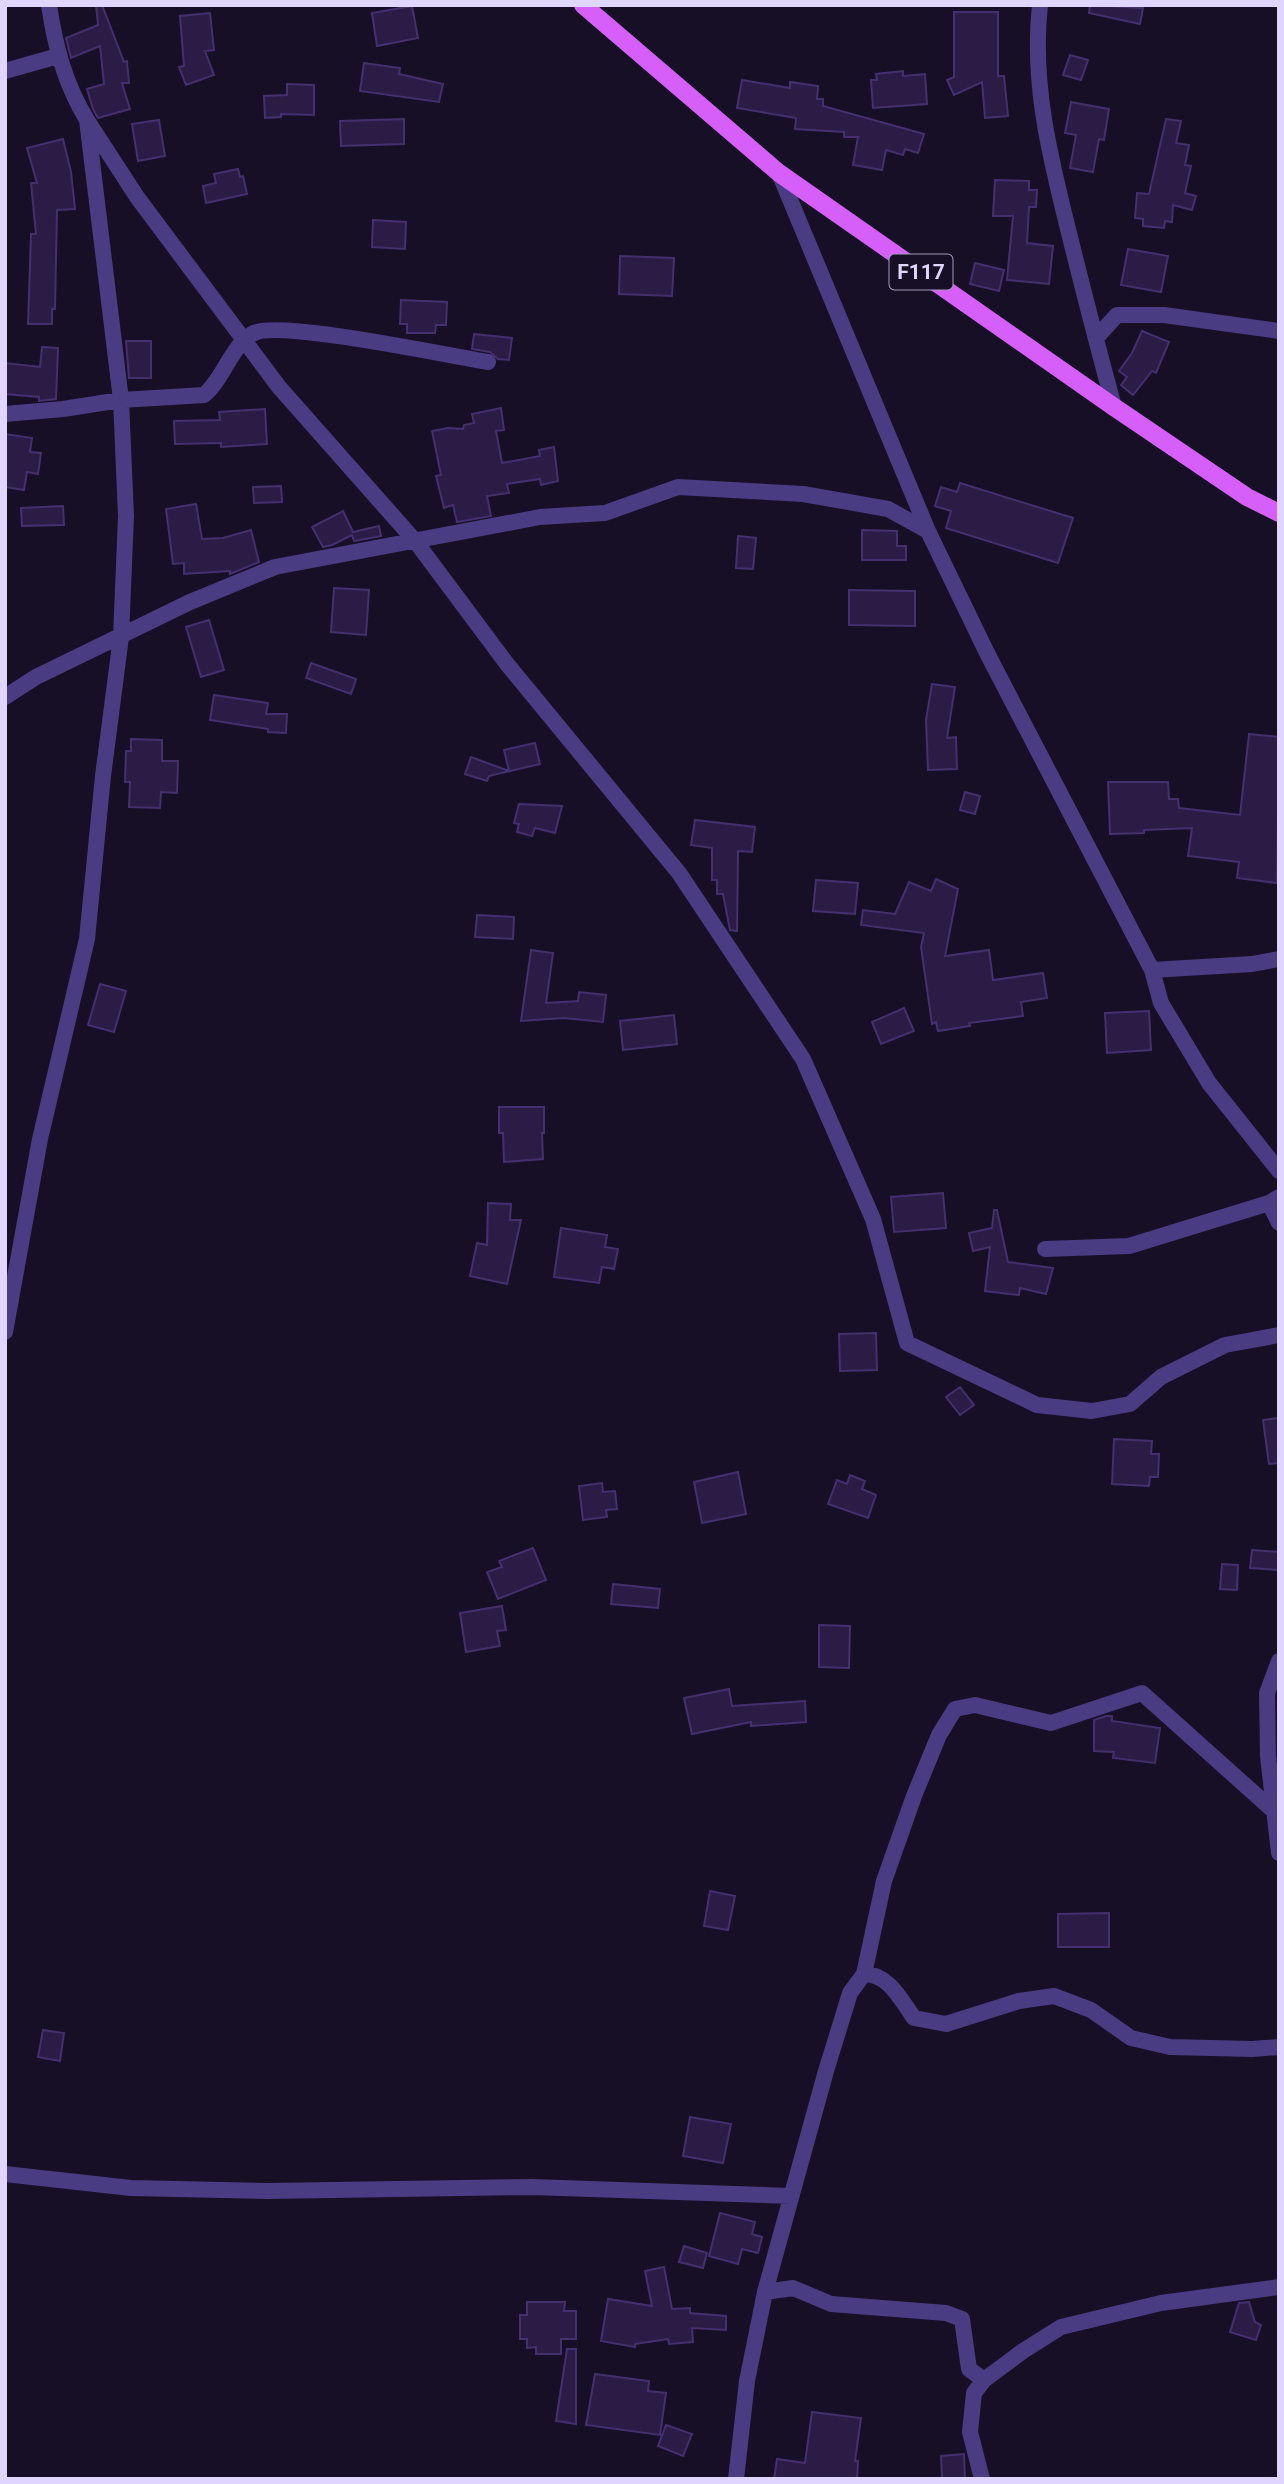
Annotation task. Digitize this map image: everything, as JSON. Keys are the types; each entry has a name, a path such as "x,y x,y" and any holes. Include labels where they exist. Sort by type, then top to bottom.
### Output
{"main road":[{"name":"F117","path":"583,5 779,173 1114,407 1247,497 1279,513"}],"street":[{"path":"49,5 58,56 69,87 137,197 279,387 416,542 507,664 679,873 803,1059 873,1219 907,1343 1037,1405 1092,1411 1130,1404 1161,1377 1226,1345 1279,1335"},
{"path":"1040,5 1037,29 1043,120 1058,190 1114,407"},
{"path":"5,71 58,56"},
{"path":"5,1332 40,1139 87,939 103,776 121,637 126,516 121,400 87,120"},
{"path":"779,173 928,531 986,653 1152,970 1161,1003 1209,1083 1279,1171"},
{"path":"1096,338 1117,315 1164,315 1279,331"},
{"path":"5,414 121,400 204,395 210,391 251,334 258,331 289,330 488,362"},
{"path":"5,697 36,677 190,602 275,567 540,517 605,513 678,487 815,496 888,509 928,531"},
{"path":"1152,970 1252,964 1279,959"},
{"path":"1045,1248 1129,1246 1274,1200 1279,1223"},
{"path":"1279,1661 1267,1693 1268,1756 1279,1853"},
{"path":"736,2479 747,2381 765,2292 791,2196 850,1993 864,1974 884,1881 939,1735 955,1709 975,1705 1051,1723 1142,1693 1275,1812"},
{"path":"864,1974 874,1974 891,1985 914,2018 946,2024 1019,2001 1054,1996 1091,2010 1131,2038 1170,2047 1279,2047"},
{"path":"5,2174 131,2188 268,2190 532,2187 791,2196"},
{"path":"982,2479 970,2432 974,2393 984,2380 1023,2351 1061,2327 1161,2303 1279,2287"},
{"path":"765,2292 793,2288 831,2304 946,2313 962,2319 969,2369 984,2380"}],"building":[{"path":"96,5 102,5 124,62 127,61 129,83 122,83 130,109 98,118 87,89 104,84 100,46 71,58 66,38 98,25"},
{"path":"1090,5 1143,8 1140,24 1089,13"},
{"path":"412,6 418,38 377,46 372,13"},
{"path":"954,12 998,12 998,76 1004,76 1008,116 985,118 982,82 954,95 947,80 954,77"},
{"path":"210,13 214,50 205,51 214,75 186,85 179,67 184,66 180,16"},
{"path":"1070,55 1088,60 1081,80 1063,75"},
{"path":"364,63 400,68 399,74 443,84 439,102 360,91"},
{"path":"903,71 903,76 925,74 927,104 873,108 871,80 877,80 876,74"},
{"path":"742,80 790,88 790,82 818,86 817,99 823,99 823,106 924,134 918,153 905,149 903,155 886,150 882,170 853,165 858,137 844,137 844,132 795,129 796,118 737,108"},
{"path":"287,84 314,85 314,115 281,114 281,117 265,118 264,96 287,95"},
{"path":"1071,102 1109,109 1104,140 1099,139 1093,172 1070,168 1076,135 1065,133"},
{"path":"404,119 404,144 341,146 340,121"},
{"path":"1166,119 1181,121 1176,143 1189,145 1185,165 1191,166 1185,193 1196,196 1192,210 1173,205 1172,222 1165,221 1164,228 1143,226 1143,219 1135,218 1137,193 1149,194"},
{"path":"159,120 165,156 138,161 132,124"},
{"path":"63,139 71,172 75,209 57,210 55,309 52,309 52,324 28,324 31,234 36,234 31,183 37,183 27,148"},
{"path":"238,169 240,177 243,176 247,194 206,203 203,186 216,183 214,174"},
{"path":"995,180 1029,181 1029,190 1037,190 1036,207 1029,207 1027,243 1053,246 1049,284 1007,280 1013,216 993,216"},
{"path":"373,220 406,222 405,249 372,247"},
{"path":"1128,249 1168,256 1161,292 1121,285"},
{"path":"620,256 674,258 672,296 619,294"},
{"path":"975,263 1004,270 999,291 970,284"},
{"path":"401,300 447,302 446,325 436,325 435,333 407,333 407,324 400,324"},
{"path":"1142,331 1169,342 1156,373 1152,371 1133,395 1121,385 1127,377 1119,371 1132,353"},
{"path":"474,334 512,338 509,360 498,359 490,352 472,349"},
{"path":"126,341 151,341 151,378 129,378"},
{"path":"42,347 58,348 56,399 39,401 39,397 5,394 5,363 40,367"},
{"path":"501,408 504,430 496,431 502,463 540,456 539,450 554,447 558,481 541,485 540,479 507,484 509,493 487,496 491,516 457,522 453,505 444,508 436,476 441,475 432,431 463,429 464,425 474,423 472,414"},
{"path":"265,409 267,444 221,447 221,443 175,444 174,421 220,420 219,412"},
{"path":"5,434 32,438 30,452 41,453 38,474 27,472 24,490 5,487"},
{"path":"960,483 1073,518 1058,563 946,528 951,511 935,506 941,487 957,492"},
{"path":"281,486 282,502 254,503 253,487"},
{"path":"196,504 202,539 223,538 251,530 259,562 230,574 230,571 184,574 184,563 173,564 166,509"},
{"path":"63,506 64,525 22,526 21,508"},
{"path":"343,511 353,532 379,526 381,536 354,541 352,535 323,547 312,527"},
{"path":"862,530 897,531 897,546 906,546 906,560 862,560"},
{"path":"738,536 756,538 753,569 736,568"},
{"path":"334,588 369,590 366,635 331,632"},
{"path":"849,590 915,591 915,626 849,625"},
{"path":"209,620 224,670 201,677 186,627"},
{"path":"311,663 356,679 351,694 306,678"},
{"path":"932,684 955,687 947,738 956,737 957,769 928,770 926,720"},
{"path":"214,695 268,703 266,714 287,714 286,733 210,720"},
{"path":"1249,734 1279,737 1277,883 1237,878 1239,862 1188,856 1192,828 1110,834 1108,782 1168,782 1169,799 1178,799 1179,808 1240,815"},
{"path":"131,739 162,740 162,761 178,761 177,793 161,792 160,808 129,807 130,782 125,782 126,751 131,751"},
{"path":"535,743 540,764 489,776 487,781 465,774 471,757 509,771 504,750"},
{"path":"965,792 980,796 975,814 960,810"},
{"path":"519,804 562,806 555,833 535,828 532,836 517,832 519,824 514,823"},
{"path":"695,820 755,827 752,852 738,851 737,931 730,930 723,894 717,894 717,880 712,880 712,848 691,845"},
{"path":"936,879 958,889 945,956 989,950 993,980 1043,973 1047,998 1021,1002 1023,1016 969,1023 970,1026 938,1031 936,1022 932,1024 921,947 924,933 861,925 863,910 895,914 909,882 931,891"},
{"path":"816,880 858,883 855,914 813,911"},
{"path":"477,915 514,917 513,939 475,937"},
{"path":"531,950 553,953 546,1003 578,1001 579,992 606,995 603,1022 564,1018 521,1021"},
{"path":"100,984 126,991 114,1032 88,1025"},
{"path":"904,1008 914,1031 881,1044 872,1022"},
{"path":"1149,1011 1151,1050 1107,1053 1105,1013"},
{"path":"674,1015 677,1044 623,1050 620,1021"},
{"path":"499,1107 544,1107 543,1159 504,1162 503,1133 499,1133"},
{"path":"943,1193 946,1228 894,1232 891,1197"},
{"path":"488,1203 511,1204 510,1220 521,1220 507,1284 470,1276 477,1243 487,1245"},
{"path":"994,1210 997,1210 1008,1262 1053,1268 1046,1294 1020,1288 1019,1295 985,1291 990,1247 973,1251 969,1233 992,1228"},
{"path":"561,1228 607,1235 605,1247 618,1249 614,1269 602,1267 599,1283 554,1277"},
{"path":"876,1333 877,1370 840,1371 839,1334"},
{"path":"960,1387 974,1405 960,1415 946,1397"},
{"path":"1279,1418 1279,1463 1269,1464 1263,1420"},
{"path":"1114,1439 1152,1441 1151,1454 1159,1454 1158,1477 1150,1477 1149,1486 1112,1484"},
{"path":"738,1472 746,1514 702,1523 694,1482"},
{"path":"850,1475 865,1481 862,1489 876,1495 868,1518 828,1504 837,1480 847,1484"},
{"path":"602,1483 603,1492 615,1491 617,1509 606,1510 607,1517 583,1520 579,1486"},
{"path":"533,1548 546,1580 498,1599 487,1572 502,1567 499,1561"},
{"path":"1252,1550 1279,1552 1279,1570 1250,1568"},
{"path":"1222,1564 1238,1565 1237,1590 1220,1589"},
{"path":"613,1584 660,1589 658,1608 611,1604"},
{"path":"502,1606 506,1630 497,1631 500,1646 466,1652 460,1613"},
{"path":"819,1625 850,1626 849,1668 819,1667"},
{"path":"729,1689 732,1706 805,1701 806,1722 751,1726 751,1722 692,1734 684,1698"},
{"path":"1112,1716 1112,1721 1160,1728 1155,1763 1113,1758 1114,1752 1094,1751 1094,1720"},
{"path":"710,1891 735,1896 728,1930 704,1926"},
{"path":"1109,1913 1109,1947 1058,1947 1058,1914"},
{"path":"43,2030 64,2033 60,2061 38,2057"},
{"path":"690,2117 731,2124 723,2163 683,2156"},
{"path":"720,2213 755,2222 752,2234 762,2237 758,2253 742,2249 738,2264 709,2256"},
{"path":"684,2246 707,2253 703,2268 679,2262"},
{"path":"664,2267 672,2309 690,2308 690,2313 726,2316 726,2330 692,2328 693,2342 669,2344 668,2339 635,2344 635,2347 601,2341 608,2299 652,2306 645,2271"},
{"path":"527,2302 565,2302 564,2311 576,2311 576,2339 561,2339 561,2354 536,2354 536,2347 527,2348 527,2339 520,2339 520,2315 527,2315"},
{"path":"1249,2302 1255,2322 1261,2325 1256,2340 1230,2332 1239,2303"},
{"path":"567,2349 576,2349 576,2424 556,2421"},
{"path":"595,2374 649,2381 648,2391 666,2393 660,2435 586,2425"},
{"path":"812,2412 861,2418 855,2461 858,2461 857,2479 774,2479 777,2459 805,2463"},
{"path":"666,2425 692,2434 683,2456 658,2446"},
{"path":"964,2454 965,2479 942,2479 941,2456"}]}
